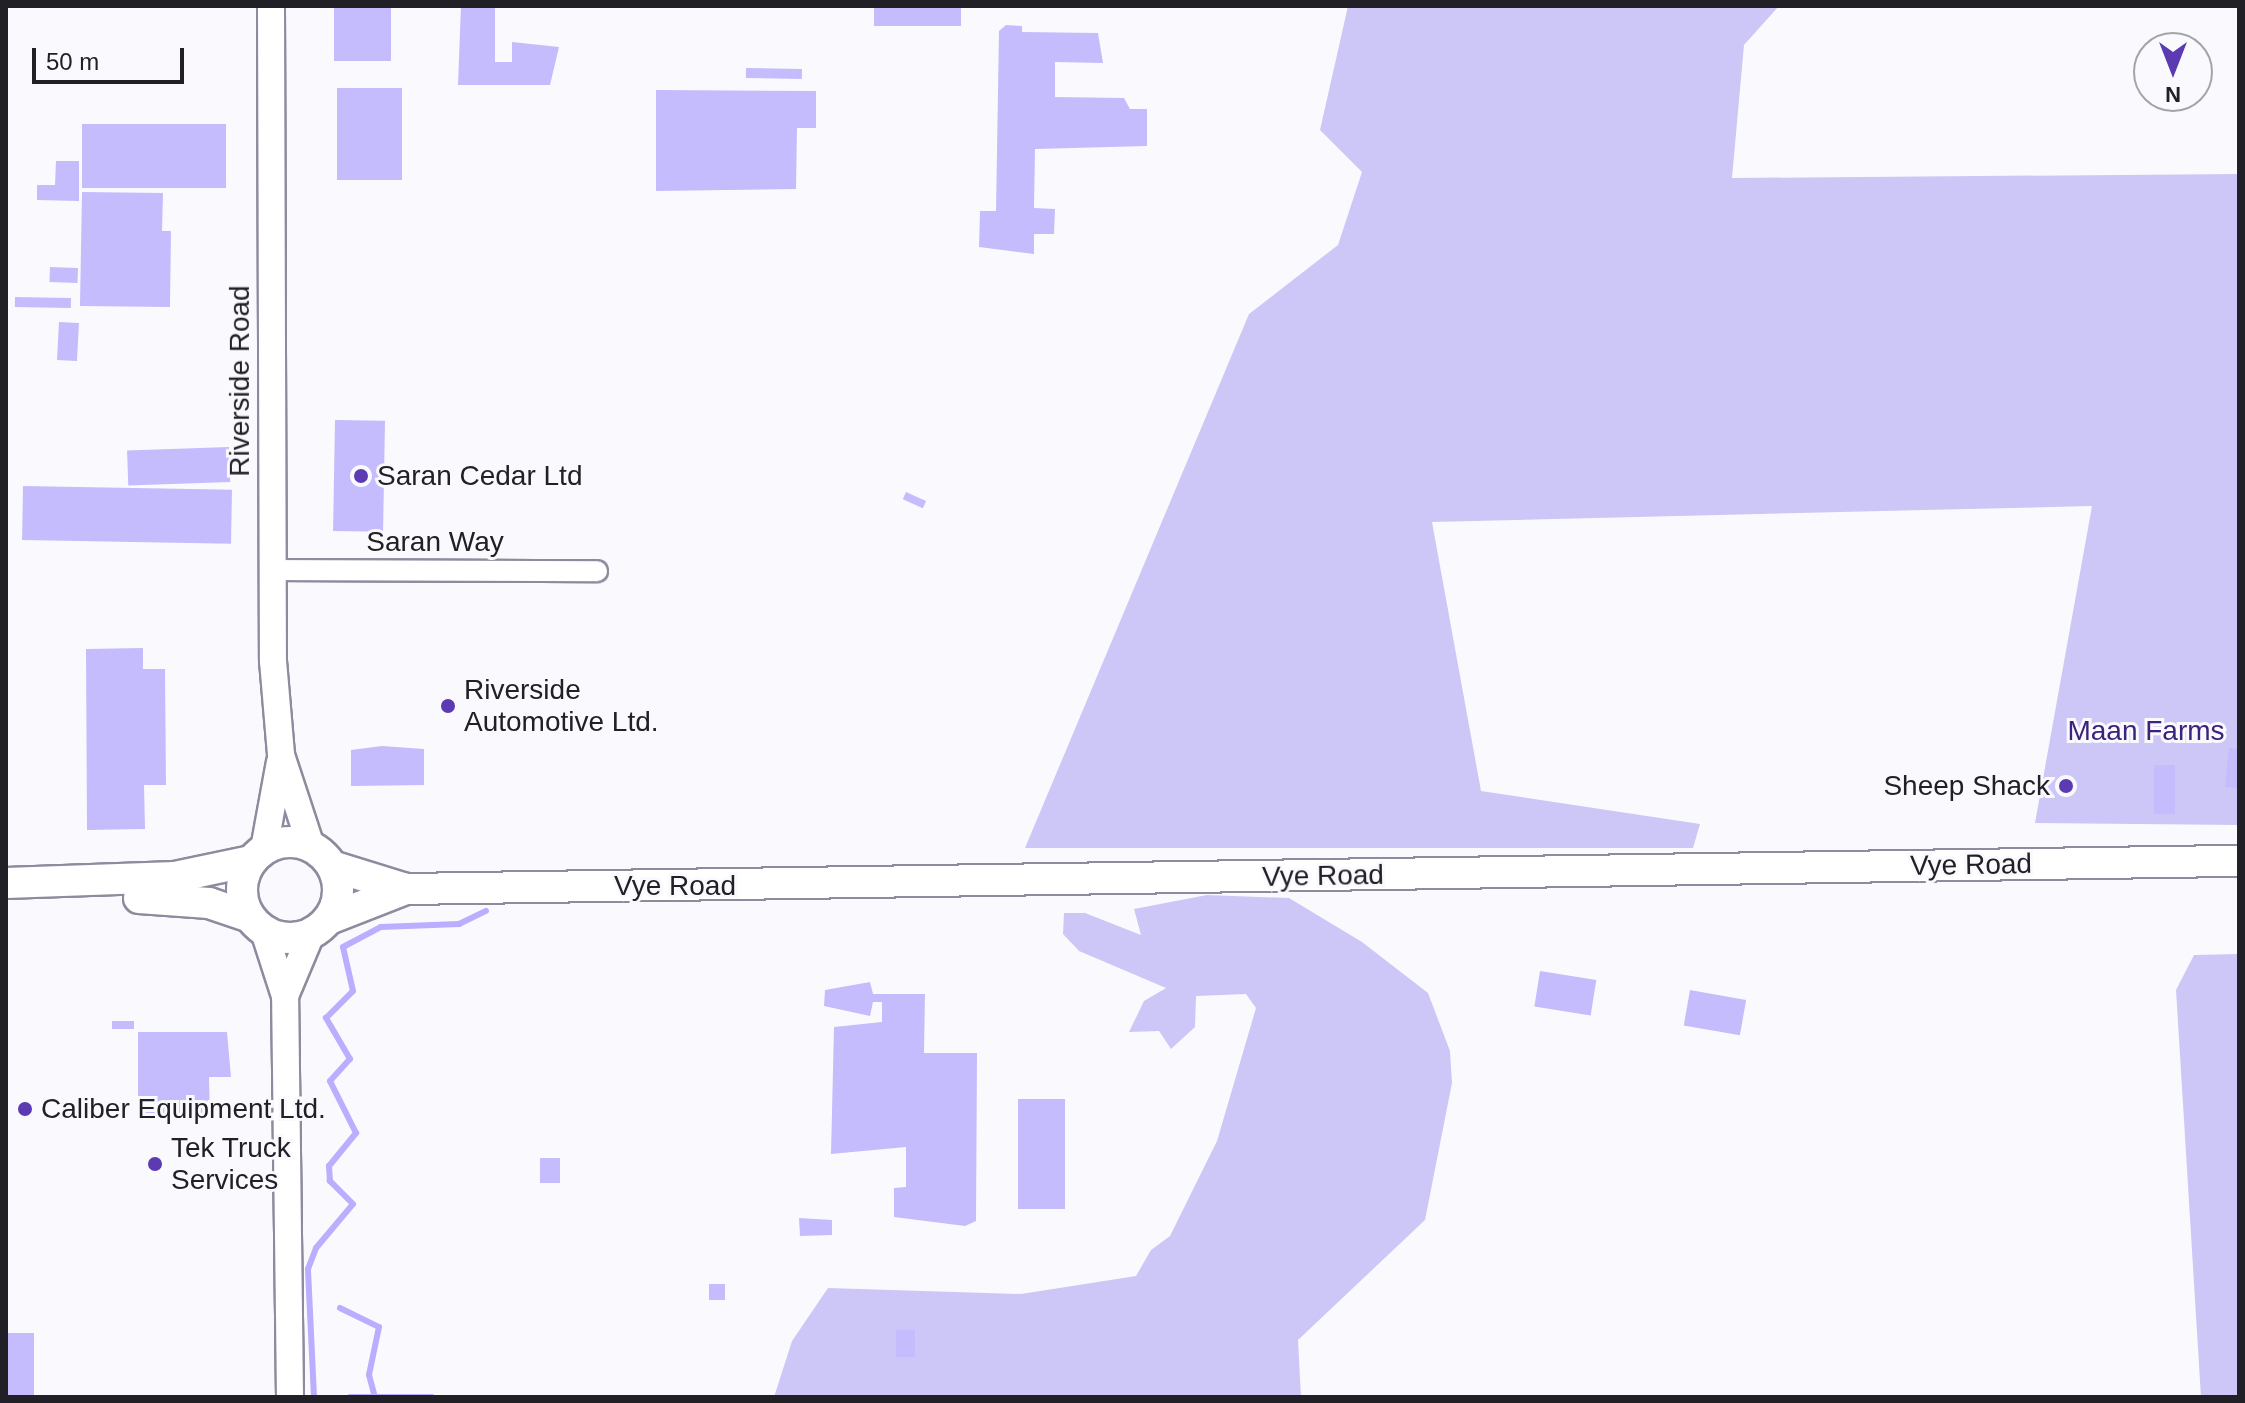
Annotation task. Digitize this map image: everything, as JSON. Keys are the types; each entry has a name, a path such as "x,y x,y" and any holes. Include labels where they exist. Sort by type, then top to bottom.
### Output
{"main road":[{"path":"257,924 242,889 258,855"},
{"path":"6,883 175,877 258,855 322,856 338,898 320,927 257,924 179,897 6,901"},
{"name":"Vye Road","path":"322,856 406,889 2239,861"},
{"name":"Vye Road","path":"320,927 406,889"}],"street":[{"name":"Riverside Road","path":"258,855 281,755 273,570 271,6"},
{"name":"Saran Way","path":"273,570 597,571"},
{"name":"Riverside Road","path":"281,755 322,856"},
{"path":"257,924 285,996 290,1397"},
{"path":"285,996 320,927"}],"green space":[{"name":"Maan Farms","path":"1348,6 1779,6 1744,45 1732,178 2239,174 2239,825 2035,823 2092,506 1432,522 1481,791 1700,824 1693,848 1025,848 1249,314 1338,245 1362,172 1320,130"},
{"path":"1207,895 1289,898 1362,942 1428,993 1450,1051 1452,1083 1425,1220 1298,1340 1301,1397 774,1397 792,1341 828,1288 1021,1294 1136,1276 1151,1250 1170,1236 1217,1141 1256,1008 1246,994 1196,996 1195,1027 1171,1049 1159,1031 1129,1032 1144,1001 1166,988 1079,951 1063,934 1064,913 1085,913 1141,935 1134,909"},
{"path":"2239,954 2239,1397 2201,1397 2176,990 2194,955"}],"building":[{"path":"334,6 391,6 391,61 334,61"},
{"path":"461,6 495,6 495,62 512,62 512,42 559,47 550,85 458,85"},
{"path":"874,6 961,6 961,26 874,26"},
{"path":"1006,25 1022,26 1022,32 1098,33 1103,63 1055,62 1055,97 1124,98 1130,109 1147,109 1147,146 1035,149 1034,208 1055,209 1054,234 1034,234 1034,254 979,247 980,211 996,211 999,31"},
{"path":"746,68 802,69 802,79 746,78"},
{"path":"337,88 402,88 402,180 337,180"},
{"path":"656,90 816,91 816,128 797,128 796,189 656,191"},
{"path":"82,124 226,124 226,188 82,188"},
{"path":"56,161 79,161 79,201 37,200 37,185 55,185"},
{"path":"82,192 163,193 162,231 171,231 170,307 80,306"},
{"path":"50,267 78,268 77,283 49,282"},
{"path":"15,297 71,298 71,308 15,307"},
{"path":"59,322 79,323 77,361 57,360"},
{"name":"Saran Cedar Ltd","path":"335,420 385,421 383,532 333,531"},
{"path":"229,447 230,482 128,486 127,451"},
{"path":"23,486 232,490 231,544 22,540"},
{"path":"906,492 926,501 923,508 903,499"},
{"path":"143,648 143,669 165,669 166,785 144,785 145,829 87,830 86,649"},
{"path":"382,746 424,749 424,785 351,786 351,750"},
{"path":"2229,748 2239,749 2239,788 2225,787"},
{"path":"2154,765 2175,765 2175,814 2154,814"},
{"path":"1540,971 1596,980 1591,1015 1534,1007"},
{"path":"870,982 873,994 925,994 924,1053 977,1053 976,1221 965,1226 894,1217 894,1188 906,1187 906,1147 831,1154 834,1027 882,1022 882,1002 873,1002 870,1016 824,1006 825,990"},
{"path":"1690,990 1746,1000 1740,1035 1684,1025"},
{"path":"112,1021 134,1021 134,1029 112,1029"},
{"path":"138,1032 227,1032 231,1077 209,1077 210,1118 138,1118"},
{"path":"1018,1099 1065,1099 1065,1209 1018,1209"},
{"path":"540,1158 560,1158 560,1183 540,1183"},
{"path":"799,1218 832,1220 832,1235 800,1236"},
{"path":"709,1284 725,1284 725,1300 709,1300"},
{"path":"896,1330 915,1330 915,1357 896,1357"},
{"path":"6,1333 34,1333 34,1397 6,1397"}],"waterway":[{"path":"314,1397 308,1269 316,1248 353,1204 330,1181 329,1166 356,1133 330,1081 350,1059 326,1018 353,991 343,947 381,927 459,924 486,911"},
{"path":"340,1308 379,1327 369,1375 375,1397"},
{"path":"350,1397 432,1397"}],"place":[{"name":"Saran Cedar Ltd","path":"361,476"},
{"name":"Riverside Automotive Ltd.","path":"448,706"},
{"name":"Sheep Shack","path":"2066,786"},
{"name":"Caliber Equipment Ltd.","path":"25,1109"},
{"name":"Tek Truck Services","path":"155,1164"}]}
